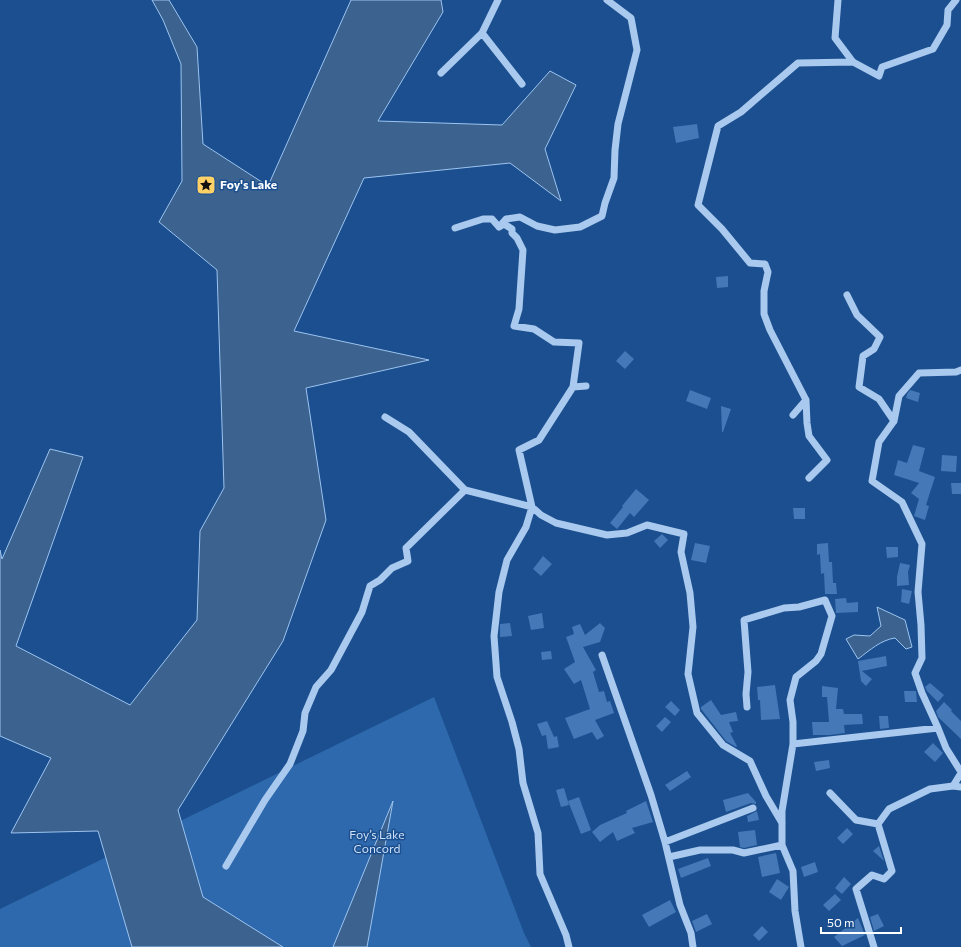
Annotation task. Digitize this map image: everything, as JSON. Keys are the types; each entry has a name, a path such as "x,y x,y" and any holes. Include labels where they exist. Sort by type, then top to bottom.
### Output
{"street":[{"path":"441,73 482,33 498,0"},
{"path":"499,227 506,219 520,217 537,226 555,230 580,227 602,216 614,178 618,124 637,50 631,18 607,0"},
{"path":"838,0 835,38 853,62 880,76 882,67 933,49 947,25 948,10 956,0"},
{"path":"482,33 522,84"},
{"path":"809,478 827,460 809,436 806,424 806,400 770,330 764,314 764,291 768,272 765,264 750,262 698,204 718,126 741,112 798,64 853,62"},
{"path":"455,228 492,219 499,227"},
{"path":"499,227 504,224 512,229 512,233 517,238 523,250 519,309 514,326 534,330 554,342 579,343 573,387 538,440 519,450 532,507 526,527 507,560 499,592 494,636 497,677 512,722 519,749 523,783 538,833 540,874 566,935 569,947"},
{"path":"847,295 857,315 880,337 874,349 863,356 859,387 879,399 894,421"},
{"path":"953,786 961,772 946,748 915,673 922,658 918,592 922,544 902,502 872,481 879,442 894,421 899,396 919,373 956,372 961,370"},
{"path":"573,387 586,386"},
{"path":"794,415 806,400"},
{"path":"385,417 409,432 465,490 532,507 541,515 556,523 607,535 627,533 647,525 684,534 681,552 690,593 693,627 688,674 697,713 723,745 750,761 766,796 782,823"},
{"path":"226,866 265,800 290,764 303,731 305,713 316,686 332,670 362,612 370,586 380,580 392,568 408,560 406,548 465,490"},
{"path":"747,707 746,694 748,672 744,620 784,608 825,600 832,616 820,654 816,661 796,677 790,700 793,722 793,744 782,811 782,845 793,871 795,911 801,947"},
{"path":"602,655 651,795 665,842 680,905 691,933 693,947"},
{"path":"793,744 938,728"},
{"path":"878,824 889,809 930,789 953,786 961,787"},
{"path":"830,793 856,820 878,824"},
{"path":"665,842 753,808"},
{"path":"874,947 856,889 872,875 884,880 892,871 878,824"},
{"path":"669,858 700,850 733,850 744,853 782,845"}],"green space":[{"name":"Foy’s Lake Concord","path":"434,697 524,933 531,947 0,947 0,909"}],"shaded area":[{"name":"Foy's Lake","path":"152,0 169,0 197,47 203,144 268,186 351,0 441,0 443,12 378,121 502,125 550,71 576,85 545,149 561,201 510,163 364,178 294,331 429,360 306,388 326,520 283,641 178,810 203,897 283,947 132,947 98,831 11,833 51,758 0,736 0,550 2,559 50,449 83,457 16,646 130,705 197,620 200,531 224,488 217,270 159,222 182,181 181,64 163,20"},
{"path":"877,607 905,620 912,647 906,649 895,638 890,639 876,646 858,659 846,639 854,635 870,636 881,626"},
{"path":"393,801 367,947 333,947"}],"building":[{"path":"697,124 699,138 676,143 673,127"},
{"path":"728,276 728,287 717,288 716,277"},
{"path":"625,351 634,359 625,369 616,361"},
{"path":"690,390 711,398 707,409 686,401"},
{"path":"910,390 920,393 918,402 906,398"},
{"path":"721,406 731,409 723,432 722,432"},
{"path":"913,445 925,448 919,471 935,477 926,505 929,506 925,520 914,516 919,499 911,493 919,483 894,475 898,460 907,463"},
{"path":"942,455 957,456 956,472 941,471"},
{"path":"951,483 961,483 961,494 952,494"},
{"path":"636,489 649,500 634,517 630,513 617,529 610,523"},
{"path":"793,508 805,508 805,519 794,519"},
{"path":"662,534 668,540 660,548 654,541"},
{"path":"695,543 710,546 706,563 691,560"},
{"path":"828,543 829,562 832,562 833,583 836,583 837,594 825,594 824,573 821,574 820,554 817,555 817,544"},
{"path":"886,547 898,547 898,557 887,558"},
{"path":"543,556 552,564 541,576 533,569"},
{"path":"900,563 910,565 908,572 909,585 897,586"},
{"path":"902,589 912,591 909,604 901,602"},
{"path":"846,598 847,603 858,602 858,612 836,613 835,599"},
{"path":"542,613 544,628 531,630 528,616"},
{"path":"510,623 512,636 500,637 500,624"},
{"path":"600,623 605,628 600,642 583,647 596,670 593,672 599,692 604,691 607,702 610,701 614,713 595,720 604,736 597,740 592,732 574,739 565,718 590,709 581,680 574,684 564,669 575,662 566,637 574,634 572,627 580,624 585,635"},
{"path":"551,651 552,659 542,660 541,652"},
{"path":"886,656 887,666 862,671 872,679 866,686 861,681 858,661"},
{"path":"930,683 944,695 938,702 925,687"},
{"path":"775,685 780,719 761,720 760,700 758,700 757,687"},
{"path":"822,686 838,688 836,709 843,709 844,714 862,714 863,724 844,725 845,733 813,735 812,722 829,722 827,697 822,697"},
{"path":"904,691 916,691 917,702 905,702"},
{"path":"711,700 721,715 736,712 738,721 729,722 733,732 730,733 737,746 736,747 726,741 701,709 701,707"},
{"path":"671,701 680,710 675,716 665,707"},
{"path":"944,702 961,721 961,739 938,717 936,711"},
{"path":"879,716 888,716 889,728 880,729"},
{"path":"665,717 671,722 662,732 656,726"},
{"path":"547,721 554,737 557,736 559,747 548,749 546,735 542,736 537,724"},
{"path":"933,743 943,753 935,762 924,752"},
{"path":"829,760 830,768 816,771 814,762"},
{"path":"687,771 691,777 670,791 665,785"},
{"path":"564,788 569,805 561,807 556,790"},
{"path":"748,793 756,804 751,803 726,812 723,800"},
{"path":"579,797 591,830 581,834 568,801"},
{"path":"646,801 653,822 632,828 635,833 617,841 613,832 600,842 592,832 600,825 627,813 626,811"},
{"path":"757,811 759,820 748,822 747,816"},
{"path":"847,828 853,834 843,844 837,838"},
{"path":"755,830 757,845 744,848 740,847 738,832"},
{"path":"879,846 884,861 873,851"},
{"path":"776,853 780,873 762,877 758,857"},
{"path":"708,858 711,866 681,878 678,869"},
{"path":"815,862 818,872 804,877 801,867"},
{"path":"844,877 851,884 842,894 835,888"},
{"path":"777,879 789,887 781,900 769,892"},
{"path":"835,894 841,900 829,911 823,905"},
{"path":"670,900 676,912 649,927 642,915"},
{"path":"707,914 712,924 696,932 692,921"},
{"path":"878,914 884,926 874,931 870,917"},
{"path":"858,918 865,935 842,946 834,937"},
{"path":"762,926 768,932 759,941 753,935"}],"place":[{"name":"Foy's Lake","path":"206,185"}]}
